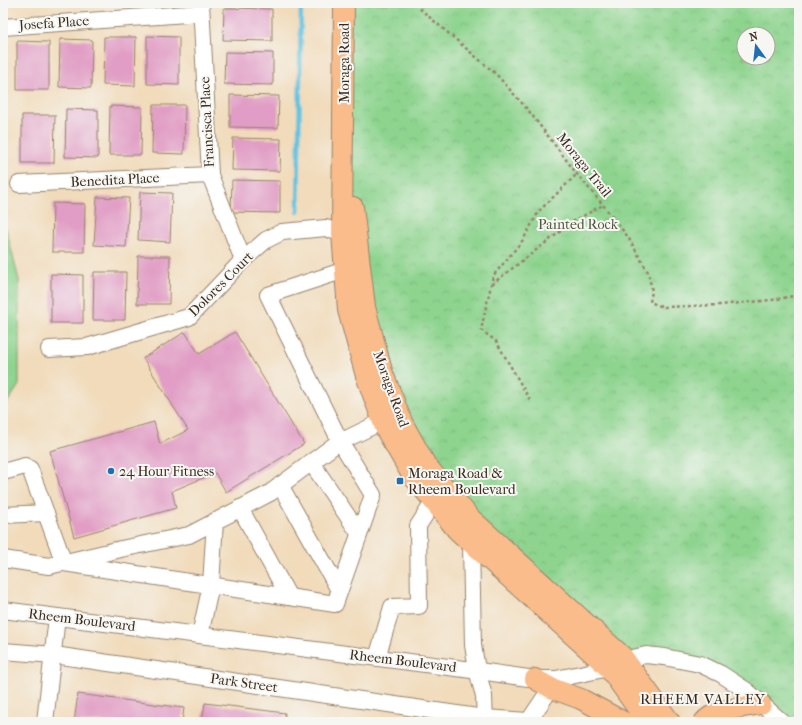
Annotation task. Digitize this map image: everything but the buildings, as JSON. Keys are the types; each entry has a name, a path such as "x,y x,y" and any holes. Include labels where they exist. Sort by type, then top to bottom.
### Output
{"main road":[{"name":"Moraga Road","path":"344,3 342,234 348,310 366,376 391,419 426,465 470,518 616,664 670,722"},
{"name":"Moraga Road","path":"344,123 365,307 382,371 391,419 386,430 412,475 457,530 616,664 647,722"},
{"path":"543,683 581,699 624,722"},
{"path":"704,722 706,719 724,710 761,704"}],"street":[{"name":"Josefa Place","path":"3,27 201,8"},
{"name":"Francisca Place","path":"201,8 210,175 243,260"},
{"name":"Benedita Place","path":"19,184 210,175"},
{"name":"Dolores Court","path":"49,349 87,347 189,317 243,260 266,240 282,232 326,228 342,234"},
{"path":"64,563 335,604 373,495 340,441 268,295 345,270"},
{"path":"3,559 49,566 189,535 270,493 340,441 391,419"},
{"path":"311,462 359,533"},
{"path":"3,472 23,466 28,467 31,471 64,563"},
{"path":"280,485 340,590"},
{"path":"377,658 392,607 419,606 418,526 434,501"},
{"path":"240,508 289,597"},
{"path":"3,515 46,513"},
{"path":"200,635 211,585 215,521"},
{"path":"472,543 473,645 477,670 484,696 485,720"},
{"name":"Rheem Boulevard","path":"3,610 477,670 543,683 646,655 700,664 721,674 747,691 782,722"},
{"path":"45,722 54,655 57,617"},
{"name":"Park Street","path":"3,650 54,655 485,720 528,721"},
{"path":"528,721 543,683"}],"path":[{"name":"Moraga Trail","path":"418,3 419,8 496,74 528,110 628,237 648,272 652,291 650,302 663,307 765,301 799,295"},
{"path":"530,400 496,341 481,330 493,276 523,240 540,211 577,174"},
{"path":"491,284 574,222 603,205"}],"green space":[{"name":"Painted Rock","path":"344,3 799,3 799,722 782,722 700,664 624,660 426,465 365,307 344,123"},
{"path":"3,217 19,280 19,385 3,409"}],"waterway":[{"path":"298,212 301,3"}],"place":[{"name":"24 Hour Fitness","path":"111,471"},
{"name":"Moraga Road & Rheem Boulevard","path":"400,481"}],"district":[{"name":"RHEEM VALLEY","path":"703,699"}]}
